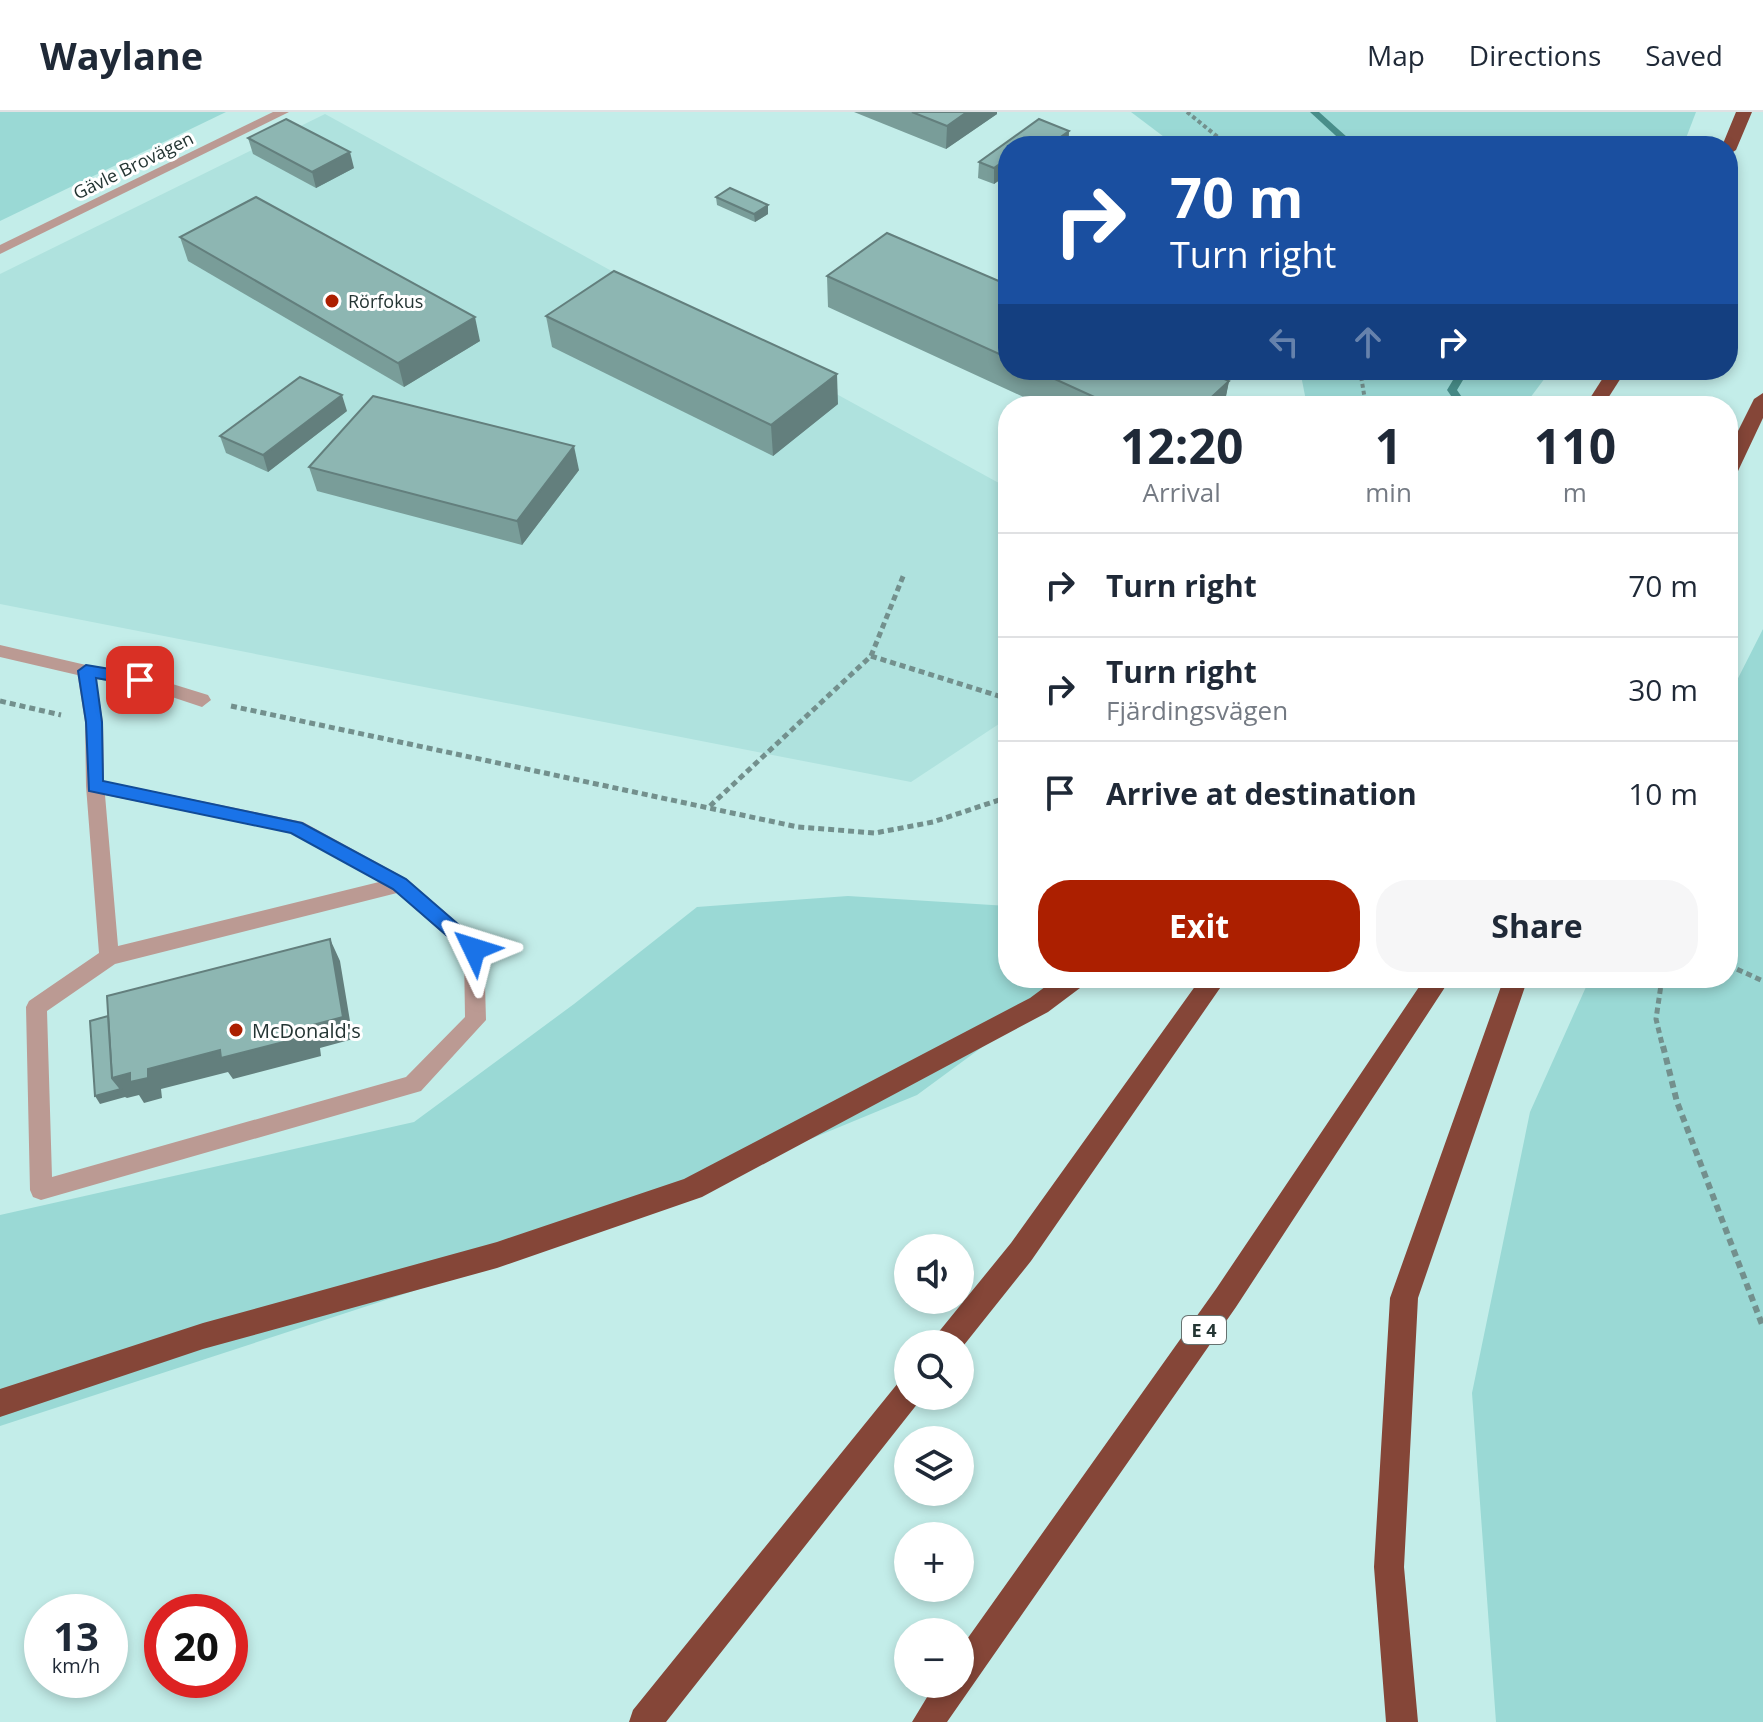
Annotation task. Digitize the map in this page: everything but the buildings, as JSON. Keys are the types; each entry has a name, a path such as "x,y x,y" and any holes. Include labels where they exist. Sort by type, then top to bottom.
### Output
{"highway":[{"path":"1734,136 1744,112"},
{"path":"1738,450 1763,399"},
{"path":"0,1403 203,1336 497,1255 692,1188 1039,1005 1062,988"},
{"path":"958,1330 1021,1252 1208,988"},
{"name":"E 4","path":"974,1656 1226,1298 1432,988"},
{"path":"1402,1722 1389,1567 1404,1298 1512,988"},
{"path":"645,1722 894,1410"},
{"path":"928,1722 944,1698"}],"street":[{"name":"Gävle Brovägen","path":"0,250 283,112"},
{"path":"0,651 140,680 202,700"},
{"path":"86,671 94,722 95,786 109,957"},
{"path":"95,786 296,827 400,884 474,949 476,1020 413,1084 41,1190 36,1007 109,957 400,884"}],"path":[{"path":"1187,112 1217,136"},
{"path":"709,807 871,656 904,574"},
{"path":"871,656 998,696"},
{"path":"202,700 798,827 875,833 933,822 998,800"},
{"path":"0,701 94,722"},
{"path":"1738,970 1763,981"},
{"path":"1661,988 1656,1019 1677,1102 1763,1327"}],"shaded area":[{"path":"0,112 226,112 0,221"},
{"path":"1131,112 1696,112 1687,136 1163,136"},
{"path":"325,114 998,483 998,725 911,782 0,604 0,274"},
{"path":"1302,380 1544,380 1532,396 1305,396"},
{"path":"1763,629 1763,1722 1496,1722 1472,1393 1530,1112 1586,988 1738,988 1738,678"},
{"path":"848,896 998,905 998,988 1062,988 917,1095 692,1188 499,1263 0,1426 0,1215 414,1122 574,1004 697,907"}],"waterway":[{"path":"1314,112 1341,136"},
{"path":"1456,396 1452,390 1458,380"}],"place":[{"name":"Rörfokus","path":"332,301"},
{"name":"McDonald's","path":"236,1030"}],"route":[{"path":"140,680 86,671 94,722 95,786 296,827 400,884 474,949"}]}
